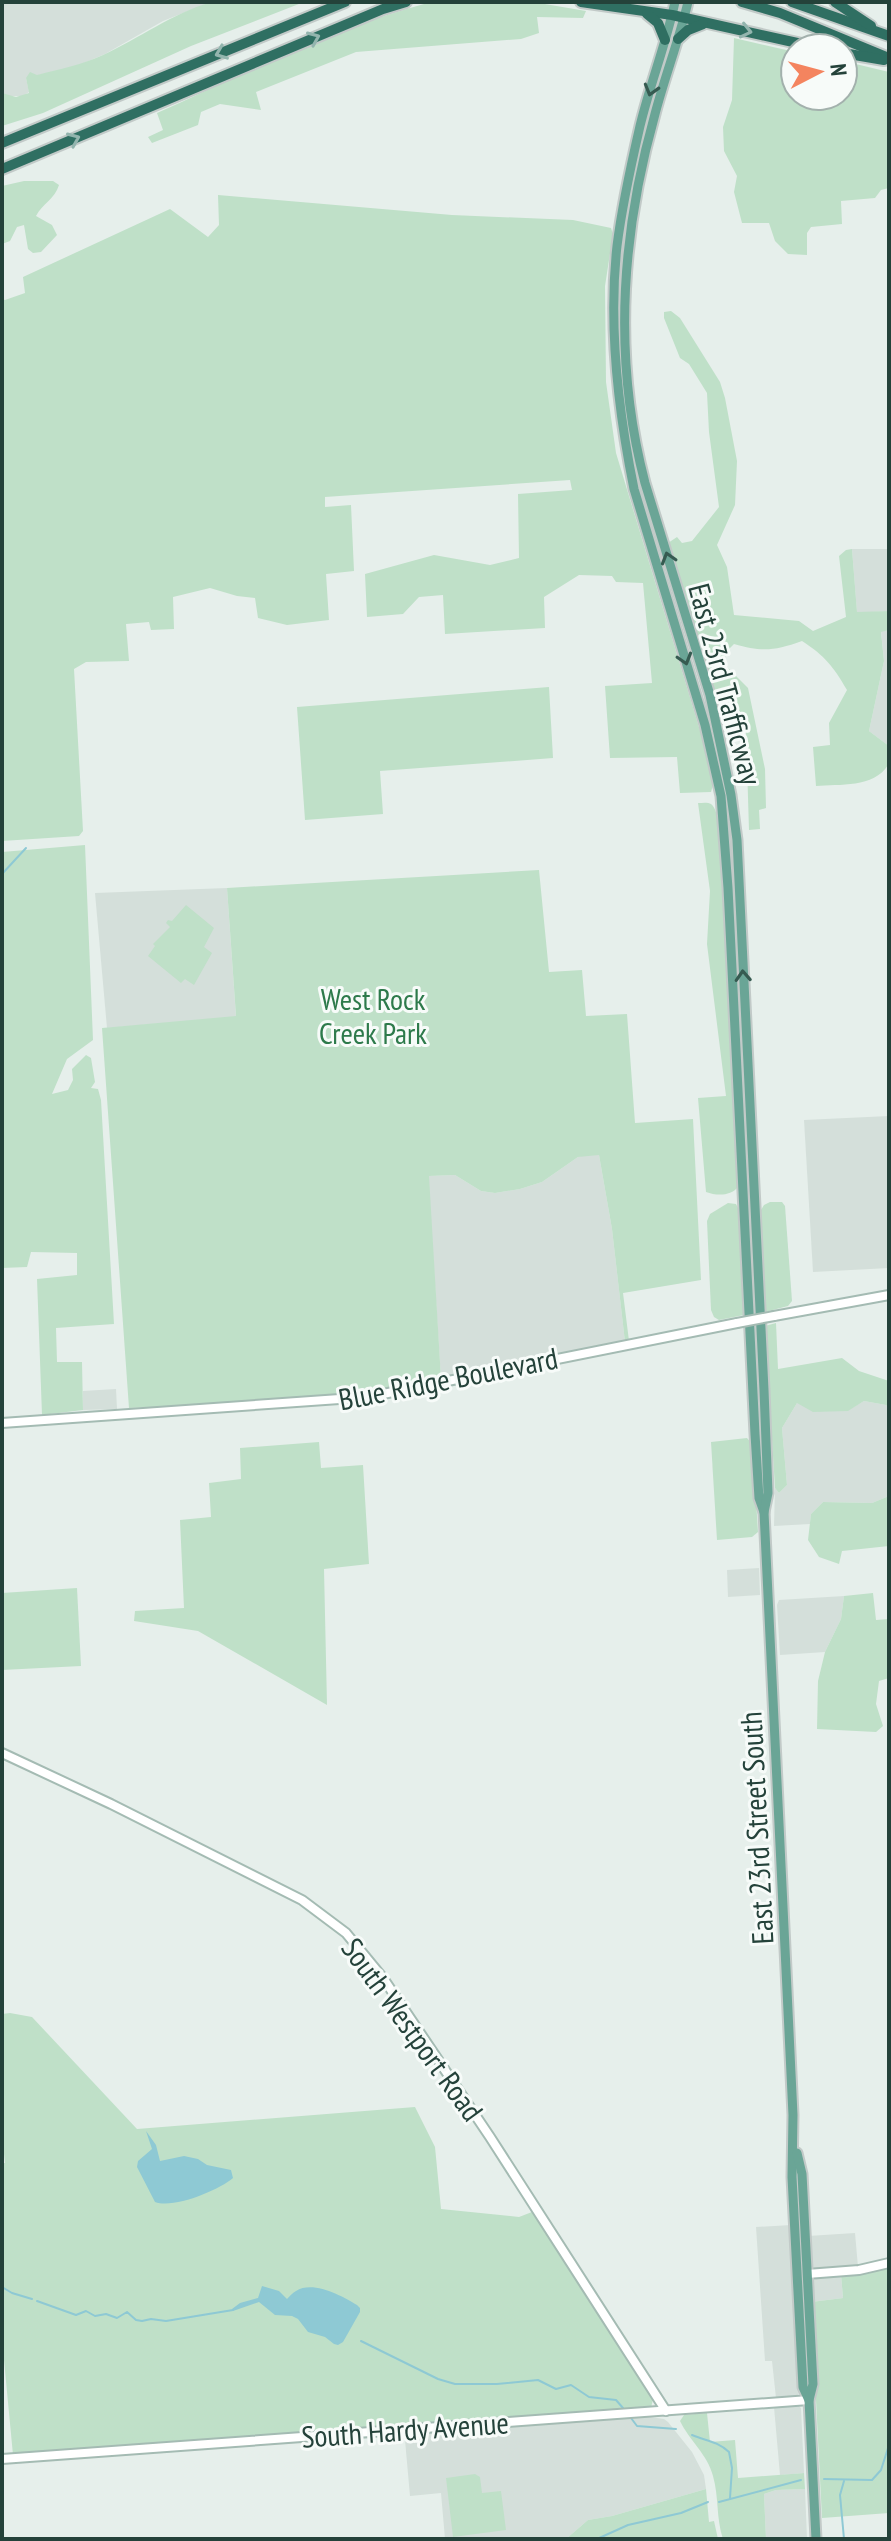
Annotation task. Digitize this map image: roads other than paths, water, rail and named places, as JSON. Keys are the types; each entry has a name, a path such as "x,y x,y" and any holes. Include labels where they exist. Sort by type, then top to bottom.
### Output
{"highway":[{"path":"2,143 345,2"},
{"path":"2,169 406,2"},
{"path":"581,2 672,15 779,39"},
{"path":"742,2 780,13 889,60"},
{"path":"792,2 886,35"},
{"path":"835,2 886,35"},
{"path":"645,12 658,23 665,40"},
{"path":"678,39 688,30 707,23"},
{"path":"859,55 889,60"}],"main road":[{"name":"East 23rd Trafficway","path":"675,2 641,123 617,247 614,283 617,379 634,489 705,725 721,796 759,1390"},
{"name":"East 23rd Trafficway","path":"688,2 654,115 630,226 625,270 627,390 637,455 710,695 737,840 759,1390"},
{"name":"East 23rd Street South","path":"759,1390 759,1498 764,1512 794,2142 792,2177 803,2387 809,2400"},
{"name":"East 23rd Street South","path":"794,2142 802,2174 813,2384 809,2400 816,2539"}],"street":[{"name":"Blue Ridge Boulevard","path":"2,1423 368,1397 889,1295"},
{"name":"South Westport Road","path":"2,1753 302,1900 346,1933 383,1978 666,2411"},
{"path":"807,2274 859,2270 889,2263"},
{"name":"South Hardy Avenue","path":"2,2459 809,2400"}],"water":[{"path":"146,2131 156,2145 160,2161 184,2156 198,2159 207,2165 231,2170 233,2178 196,2197 173,2203 155,2202 137,2167 138,2161 152,2149"},
{"path":"262,2286 279,2291 287,2299 303,2288 319,2288 351,2301 360,2308 360,2312 343,2342 338,2345 308,2332 292,2316 275,2315 259,2302 233,2311 240,2303 258,2298"}],"waterway":[{"path":"2,874 26,848"},
{"path":"2,2287 32,2299"},
{"path":"37,2301 76,2315 86,2311 95,2316 106,2314 117,2318 127,2312 142,2321 166,2321 233,2310"},
{"path":"361,2341 438,2379 455,2384 538,2380 556,2389 571,2385 589,2397 616,2400 623,2408"},
{"path":"631,2418 637,2426 676,2429"},
{"path":"692,2435 716,2443 729,2452 732,2468 730,2498"},
{"path":"824,2479 872,2480 881,2470 889,2445"},
{"path":"719,2502 801,2480"},
{"path":"844,2481 840,2495 844,2539"},
{"path":"597,2539 628,2525 681,2513 708,2502"}],"park label":[{"name":"West Rock Creek Park","path":"373,1015"}]}
